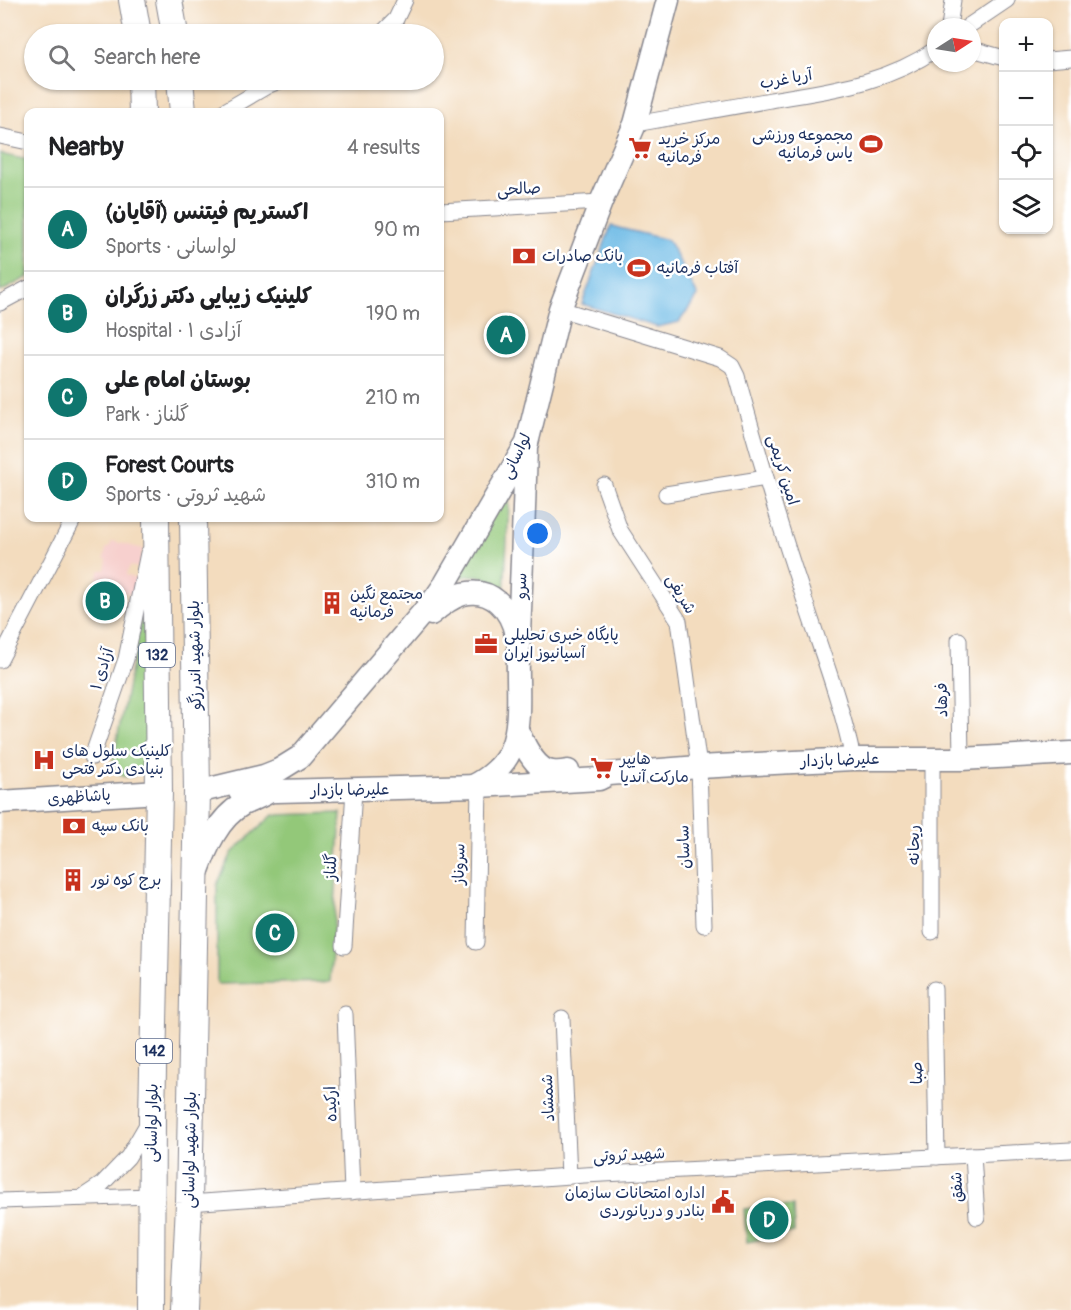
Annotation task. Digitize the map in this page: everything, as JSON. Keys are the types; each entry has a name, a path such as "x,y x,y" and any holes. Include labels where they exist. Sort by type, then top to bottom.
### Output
{"main road":[{"path":"132,0 136,24"},
{"path":"169,0 173,24"},
{"name":"لواسانی","path":"197,792 264,777 300,757 445,585 526,443 560,309 601,202 635,124 668,0"},
{"path":"141,90 142,108"},
{"path":"181,90 183,108"},
{"name":"سرو","path":"517,729 526,443"},
{"name":"132","path":"156,522 159,792"},
{"name":"بلوار شهید اندرزگو","path":"193,522 197,792"},
{"path":"379,666 407,635 441,605 463,594 475,593 486,594 505,608 515,631 518,660"},
{"path":"474,787 494,772 504,760 511,749 517,729"},
{"name":"علیرضا بازدار","path":"517,729 532,758 551,773 598,770 609,774"},
{"name":"علیرضا بازدار","path":"197,792 474,787 598,779 609,774 699,767 853,759 961,759 1071,753"},
{"path":"300,757 297,765 300,778 311,787 323,790"},
{"path":"158,879 162,873 171,869 180,869 188,872 195,880 206,849 223,822 241,805 271,791"},
{"path":"159,792 197,792"},
{"name":"پاشاظهری","path":"0,802 159,792"},
{"name":"بلوار لواسانی","path":"151,1310 152,1116 159,792"},
{"name":"142","path":"195,880 197,792"},
{"name":"بلوار شهید لواسانی","path":"184,1310 189,1203 195,880"}],"street":[{"path":"392,24 396,20 405,0"},
{"path":"950,18 953,0"},
{"path":"980,18 1007,0"},
{"path":"981,52 999,57"},
{"name":"آریا غرب","path":"635,124 851,86 892,73 927,54"},
{"path":"1053,60 1071,58"},
{"path":"230,108 259,90"},
{"path":"0,136 24,141"},
{"name":"صالحی","path":"444,211 601,202"},
{"path":"0,303 24,290"},
{"name":"امین کریمی","path":"560,309 720,358 732,366 737,376 802,593 834,687 853,759"},
{"path":"666,494 766,478"},
{"name":"شریفی","path":"604,485 620,530 679,621 699,767"},
{"path":"0,660 72,522"},
{"name":"آزادی ۱","path":"92,757 126,659 155,522"},
{"name":"فرهاد","path":"959,640 961,759"},
{"name":"ریحانه","path":"932,758 932,932"},
{"name":"ساسان","path":"699,767 704,925"},
{"name":"سروناز","path":"474,787 476,942"},
{"name":"گلناز","path":"345,946 354,790"},
{"name":"صبا","path":"934,989 937,1157"},
{"name":"ارکیده","path":"345,1014 352,1192"},
{"name":"شمشاد","path":"562,1018 569,1176"},
{"path":"81,1198 102,1184 128,1157 152,1116"},
{"name":"شهید ثروتی","path":"189,1203 569,1176 1071,1150"},
{"name":"شفق","path":"973,1155 977,1217"},
{"path":"0,1201 152,1196"}],"shaded area":[{"path":"112,541 143,549 139,568 130,566 126,575 137,579 133,595 98,587 100,583 96,581 100,570 105,570 106,548 109,548"}],"green space":[{"path":"0,154 24,159 24,279 0,292"},
{"path":"511,469 504,594 493,582 481,576 467,576 452,581"},
{"path":"144,603 147,752 140,771 127,777 117,773 113,760"},
{"path":"341,813 330,982 217,984 217,885 232,853 273,815"},
{"path":"793,1206 794,1232 747,1242 744,1209"}],"water":[{"name":"آفتاب فرمانیه","path":"611,226 668,240 698,296 679,322 657,327 582,304"}],"place":[{"name":"مجموعه ورزشی یاس فرمانیه","path":"871,144"},
{"name":"مرکز خرید فرمانیه","path":"640,148"},
{"name":"بانک صادرات","path":"524,256"},
{"name":"آفتاب فرمانیه","path":"639,268"},
{"name":"اکستریم فیتنس (آقایان)","path":"506,335"},
{"name":"کلینیک زیبایی دکتر زرگران","path":"105,601"},
{"name":"مجتمع نگین فرمانیه","path":"332,603"},
{"name":"پایگاه خبری تحلیلی آسیانیوز ایران","path":"486,644"},
{"name":"کلینیک سلول های بنیادی دکتر فتحی","path":"44,760"},
{"name":"هایپر مارکت آندیا","path":"602,768"},
{"name":"بانک سپه","path":"74,826"},
{"name":"برج کوه نور","path":"73,880"},
{"name":"بوستان امام علی","path":"275,933"},
{"name":"اداره امتحانات سازمان بنادر و دریانوردی","path":"723,1202"},
{"name":"Forest Courts","path":"769,1220"}]}
